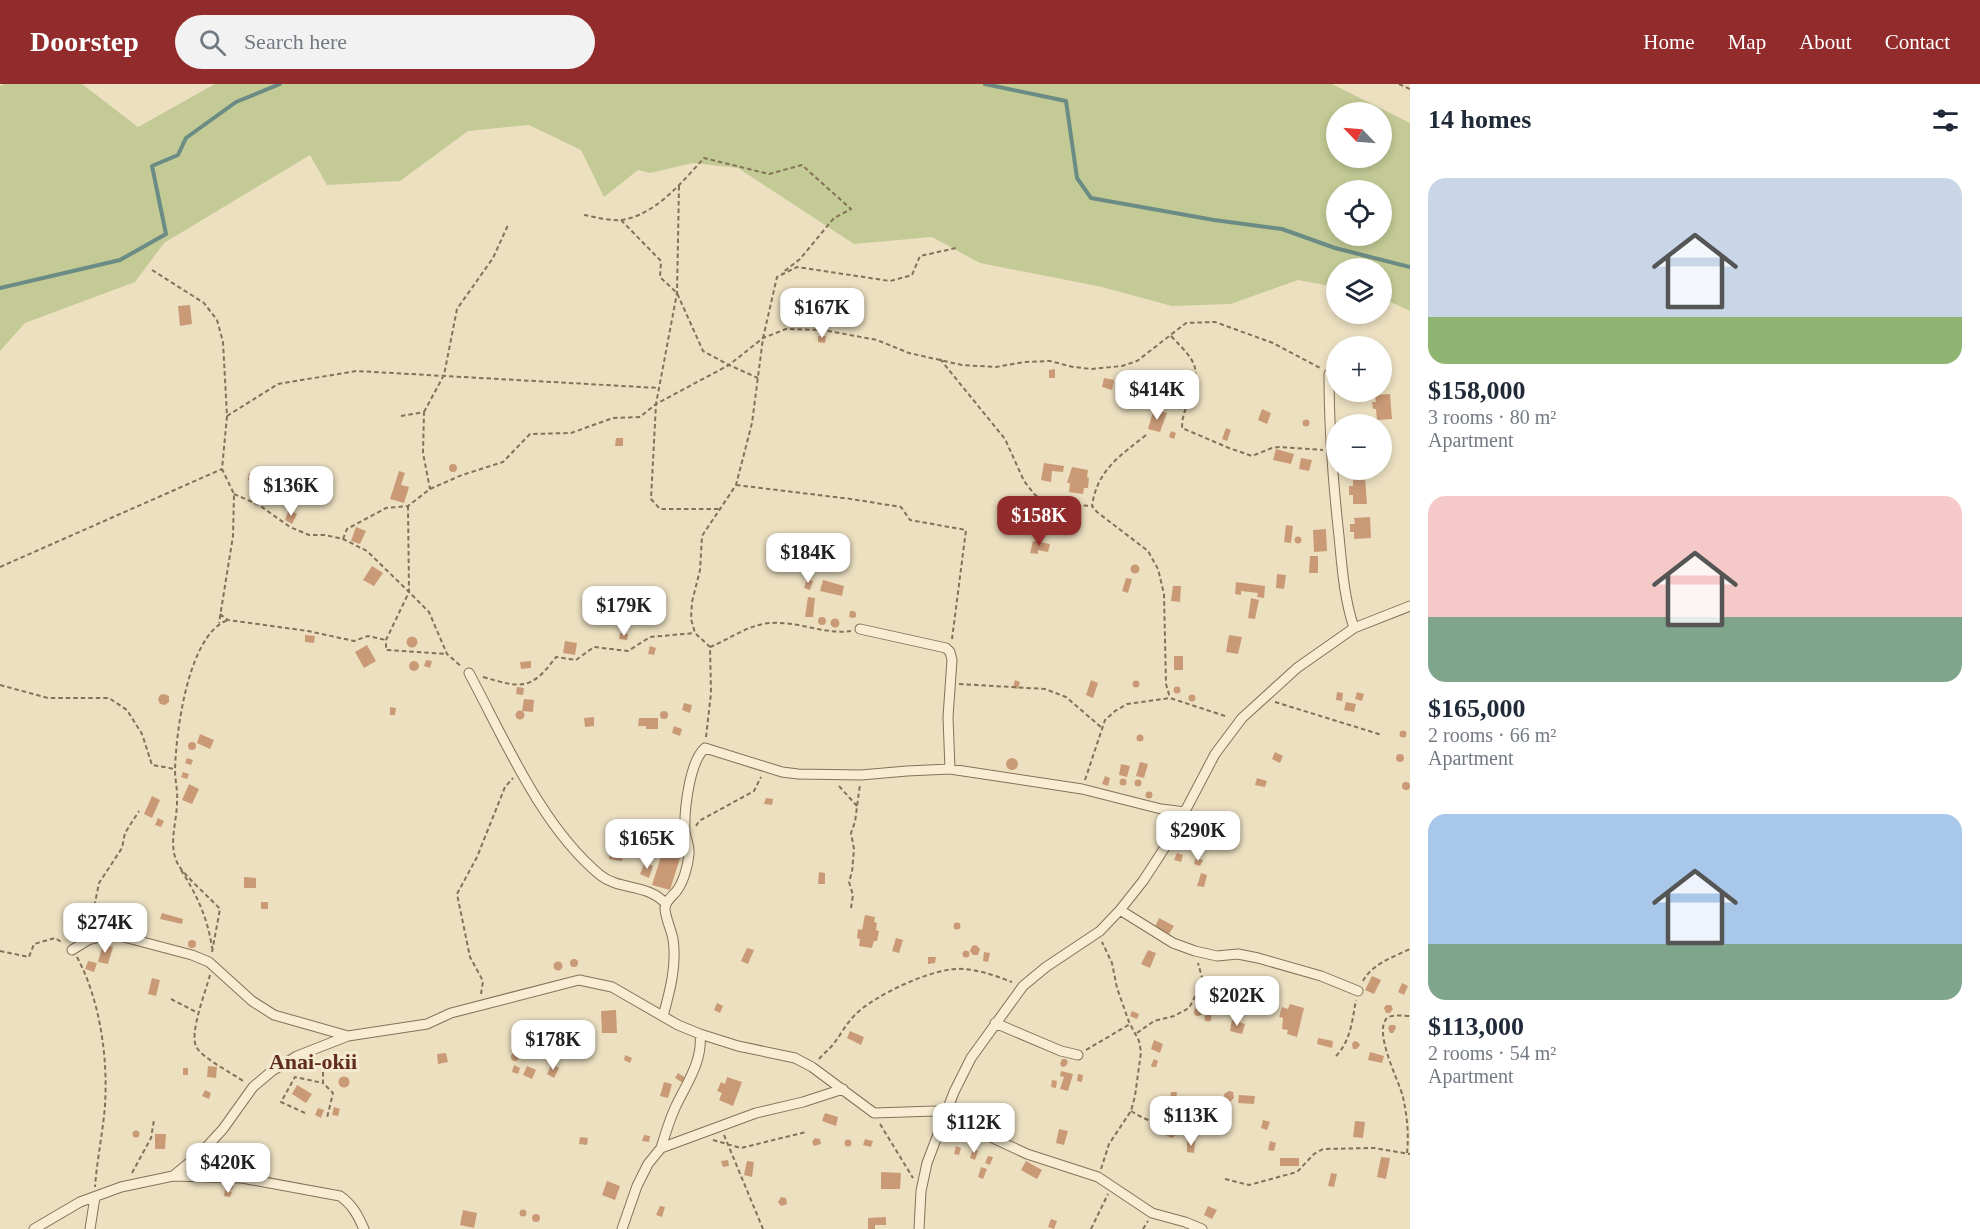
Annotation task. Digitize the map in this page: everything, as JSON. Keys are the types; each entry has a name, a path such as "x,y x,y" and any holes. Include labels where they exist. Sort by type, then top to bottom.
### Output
{"street":[{"path":"1334,480 1347,605 1354,628"},
{"path":"919,1229 921,1191 927,1163 954,1092 971,1058 1023,986 1046,967 1100,931 1120,910 1143,881 1185,812 1215,754 1239,722 1264,697 1297,668 1354,628 1410,606"},
{"path":"860,629 946,648 951,652 948,717 950,769"},
{"path":"469,673 542,808 566,839 600,874 612,882 651,891 666,904"},
{"path":"663,1016 670,992 673,968 673,940 666,904 679,887 688,860 690,850 685,830 689,785 697,759 705,748 798,774 861,775 950,769 1082,789 1161,809 1185,812"},
{"path":"1120,910 1173,943 1195,951 1216,956 1238,954 1258,958 1321,976 1358,991"},
{"path":"72,950 88,940 102,936 120,936 192,955 209,962 252,1001 274,1015 348,1036"},
{"path":"173,1176 208,1145 240,1107 253,1087 272,1071 297,1056 348,1036 427,1024 451,1013 579,980 612,987 699,1034 738,1046 795,1058 812,1067 874,1113 935,1112 1027,1154 1098,1177 1152,1213 1185,1221 1202,1229"},
{"path":"995,1023 1061,1052 1078,1054"},
{"path":"622,1229 637,1186 648,1164 661,1148 669,1121 699,1058 701,1046 699,1034"},
{"path":"661,1148 768,1109 803,1102 843,1089"},
{"path":"33,1229 80,1202 121,1187 173,1176 242,1179 340,1196 355,1209 364,1229"},
{"path":"90,1229 95,1197"}],"path":[{"path":"1399,84 1410,89"},
{"path":"584,215 621,220 649,210 679,186 704,158 769,174 801,165 851,209 834,218 800,259 777,277 763,338 752,423 736,485 702,536 700,570 692,602 691,619 695,633 710,647 711,693 705,748"},
{"path":"679,186 677,293 656,404 651,499 660,509 720,509"},
{"path":"621,220 662,261 660,278 677,293 703,351 758,378"},
{"path":"430,489 423,453 424,412 444,375 457,309 493,258 508,225"},
{"path":"777,277 797,267 890,281 912,275 920,256 956,248"},
{"path":"152,270 204,303 217,320 223,342 227,417 222,469 234,494 233,536 219,623"},
{"path":"343,539 347,529 386,508 408,506 430,489 462,475 503,462 530,434 571,433 614,418 640,417 656,404 729,365 763,338 786,329 823,330 877,340 909,353 962,365 996,367 1050,361 1073,367 1108,368 1137,361 1186,323 1215,322 1273,343 1326,372"},
{"path":"1170,335 1190,355 1196,367 1196,378 1182,420 1182,428 1252,456 1280,447 1326,451"},
{"path":"940,359 1005,439 1024,481 1035,495 1051,503 1092,506 1149,551 1158,568 1164,594 1166,684 1170,698"},
{"path":"227,417 278,384 356,371 659,388"},
{"path":"401,416 424,412"},
{"path":"1092,506 1097,484 1112,462 1146,435"},
{"path":"0,567 222,469"},
{"path":"736,485 902,507 910,520 966,530 951,652"},
{"path":"234,494 259,506 290,527 309,535 325,535 343,539 367,551 429,612 447,654 469,673 509,684 532,683 543,675 556,657 576,660 594,647 628,651 650,637 695,633"},
{"path":"408,506 409,592 386,640 386,650 447,654"},
{"path":"220,614 228,620"},
{"path":"212,951 209,928 201,907 178,865 172,838 177,802 175,769 182,705 201,645 219,623 228,620 308,631 354,641 368,636 386,640"},
{"path":"710,647 733,638 747,629 771,623 843,632 860,629"},
{"path":"950,684 1045,689 1066,697 1102,728"},
{"path":"0,685 48,698 109,698 127,710 142,734 152,765 175,769"},
{"path":"1264,697 1284,706 1383,735"},
{"path":"1082,789 1105,720 1127,704 1170,698 1197,705 1239,722"},
{"path":"693,831 699,821 754,791 766,766"},
{"path":"478,1006 483,981 470,957 457,894 477,857 505,787 521,770"},
{"path":"829,775 857,806"},
{"path":"851,908 853,895 849,882 854,849 851,833 855,822 861,775"},
{"path":"88,940 99,883 122,848 125,832 139,811"},
{"path":"178,865 220,909 209,962 210,976 198,1013 194,1043 200,1053 253,1087"},
{"path":"1098,1177 1109,1144 1131,1111 1141,1052 1137,1033 1130,1024 1100,931"},
{"path":"0,951 29,957 34,944 55,938 72,950 91,990 102,1038 105,1103 95,1197"},
{"path":"1137,1033 1154,1021 1174,1016 1189,1008 1203,981 1195,951"},
{"path":"812,1067 834,1044 856,1014 885,994 943,969 961,968 988,973 1023,986"},
{"path":"171,999 198,1013"},
{"path":"1225,1179 1249,1185 1297,1172 1314,1154 1323,1149 1374,1148 1408,1154 1406,1114 1386,1047 1384,1026 1386,1019 1390,1016 1410,1016"},
{"path":"1078,1054 1130,1024"},
{"path":"322,1083 323,1045"},
{"path":"305,1113 281,1102 295,1077 322,1083 333,1093 327,1118"},
{"path":"1131,1111 1156,1123 1168,1122 1190,1105 1204,1101"},
{"path":"874,1113 921,1191"},
{"path":"121,1187 134,1171 151,1138 154,1120"},
{"path":"720,1127 763,1229"},
{"path":"695,1137 710,1138 741,1148 806,1132"},
{"path":"1091,1229 1112,1187"}],"green space":[{"path":"4,84 82,84 138,127 215,84 1332,84 1368,102 1326,102 1326,168 1392,168 1392,114 1410,123 1410,311 1392,303 1392,258 1326,258 1326,285 1298,280 1231,304 1172,306 1102,287 980,263 932,237 854,244 738,168 693,163 650,173 638,170 604,197 581,150 529,125 468,131 400,181 327,185 310,155 164,243 135,282 25,323 0,351 0,86"}],"building":[{"path":"190,305 192,324 180,326 178,306"},
{"path":"811,315 820,315 819,327 810,326"},
{"path":"818,336 826,336 825,343 818,342"},
{"path":"1055,369 1055,378 1049,378 1049,370"},
{"path":"1104,378 1114,380 1112,390 1102,387"},
{"path":"1372,402 1391,402 1392,414 1376,414"},
{"path":"1154,409 1167,413 1160,432 1148,429"},
{"path":"1262,409 1271,413 1267,424 1258,420"},
{"path":"1306,420 1309,423 1306,426 1303,423"},
{"path":"1226,428 1231,430 1227,441 1222,439"},
{"path":"1171,431 1176,433 1174,439 1169,437"},
{"path":"616,438 623,438 623,446 615,446"},
{"path":"1276,449 1294,454 1291,464 1273,460"},
{"path":"1301,458 1312,460 1309,471 1299,469"},
{"path":"1044,463 1064,466 1063,472 1052,471 1051,482 1041,480"},
{"path":"453,464 457,468 453,472 449,468"},
{"path":"1072,467 1088,470 1088,488 1084,488 1083,494 1069,492 1070,483 1067,483"},
{"path":"399,471 405,473 401,485 409,487 404,503 390,499"},
{"path":"249,473 260,474 259,482 248,480"},
{"path":"1353,480 1365,480 1367,504 1353,504 1353,495 1349,495 1349,486 1353,486"},
{"path":"289,510 297,514 292,524 285,520"},
{"path":"1038,512 1048,514 1045,534 1035,533"},
{"path":"1370,517 1371,538 1354,539 1354,532 1350,532 1350,524 1355,524 1354,518"},
{"path":"1286,525 1293,526 1291,543 1284,542"},
{"path":"356,527 366,531 360,544 351,541"},
{"path":"1326,529 1327,551 1314,552 1313,530"},
{"path":"1298,537 1301,540 1298,543 1295,540"},
{"path":"1033,541 1050,544 1048,552 1038,550 1038,554 1030,553"},
{"path":"1310,556 1318,556 1318,573 1309,573"},
{"path":"1135,564 1140,569 1135,574 1130,569"},
{"path":"372,566 383,573 374,586 363,580"},
{"path":"1277,574 1286,575 1284,589 1276,588"},
{"path":"1126,578 1132,579 1128,593 1122,591"},
{"path":"807,579 813,581 810,590 804,588"},
{"path":"823,580 844,586 842,596 820,591"},
{"path":"1236,582 1265,586 1264,598 1257,597 1258,593 1241,591 1241,595 1235,594"},
{"path":"1173,586 1181,586 1180,602 1171,601"},
{"path":"808,597 815,598 813,617 805,617"},
{"path":"1251,598 1259,600 1255,619 1248,618"},
{"path":"850,611 856,613 856,617 849,617"},
{"path":"822,617 826,621 822,625 818,621"},
{"path":"835,619 839,623 835,627 831,623"},
{"path":"620,633 628,634 627,640 619,639"},
{"path":"305,635 315,636 314,643 305,642"},
{"path":"1229,635 1242,637 1238,654 1226,652"},
{"path":"412,637 416,638 416,646 412,647 408,646 407,642 408,638"},
{"path":"565,641 577,643 575,655 563,653"},
{"path":"367,645 376,661 364,668 355,652"},
{"path":"650,646 656,648 654,655 648,654"},
{"path":"1174,656 1183,656 1183,670 1174,670"},
{"path":"426,660 432,661 430,668 424,666"},
{"path":"414,661 418,662 418,670 414,671 410,670 409,666 410,662"},
{"path":"531,661 531,668 521,669 520,662"},
{"path":"1015,680 1020,682 1018,689 1013,688"},
{"path":"1091,680 1098,683 1093,698 1086,695"},
{"path":"1136,681 1139,684 1136,687 1133,684"},
{"path":"517,687 524,688 523,695 516,694"},
{"path":"1177,687 1180,690 1177,693 1174,690"},
{"path":"1337,692 1343,693 1342,701 1336,700"},
{"path":"1357,692 1364,694 1362,701 1355,699"},
{"path":"164,694 169,696 169,702 165,705 160,704 158,699"},
{"path":"1192,695 1195,698 1192,701 1189,698"},
{"path":"524,699 534,700 533,712 522,711"},
{"path":"1346,702 1356,704 1354,712 1344,710"},
{"path":"684,703 692,705 690,713 682,710"},
{"path":"390,707 396,708 395,715 390,715"},
{"path":"520,710 525,715 520,720 515,715"},
{"path":"664,711 668,715 664,719 660,715"},
{"path":"594,717 594,726 585,727 584,718"},
{"path":"639,718 658,718 658,729 638,726"},
{"path":"674,726 682,729 680,736 672,733"},
{"path":"1403,731 1406,734 1403,737 1400,734"},
{"path":"200,734 214,740 210,749 197,743"},
{"path":"1140,735 1143,738 1140,741 1137,738"},
{"path":"192,742 196,746 192,750 188,746"},
{"path":"1275,752 1283,756 1280,763 1272,759"},
{"path":"1400,754 1404,758 1400,762 1396,758"},
{"path":"187,758 193,760 191,765 185,763"},
{"path":"1014,758 1018,764 1014,770 1010,770 1006,762"},
{"path":"1140,762 1148,764 1144,778 1136,776"},
{"path":"1121,764 1130,766 1127,777 1119,775"},
{"path":"183,772 189,774 187,779 181,777"},
{"path":"1105,776 1110,778 1108,786 1102,784"},
{"path":"1257,778 1267,781 1265,787 1255,785"},
{"path":"1123,779 1126,782 1123,785 1120,782"},
{"path":"1138,780 1141,783 1138,786 1135,783"},
{"path":"1406,782 1410,786 1406,790 1402,786"},
{"path":"189,784 199,789 192,804 182,800"},
{"path":"1149,792 1152,795 1149,798 1146,795"},
{"path":"152,796 160,800 152,818 144,814"},
{"path":"766,798 773,799 772,805 764,804"},
{"path":"158,818 164,821 161,827 155,825"},
{"path":"611,842 624,843 622,861 609,859"},
{"path":"663,850 681,855 670,890 652,885"},
{"path":"1177,853 1183,855 1181,862 1174,860"},
{"path":"1196,858 1203,860 1200,866 1194,864"},
{"path":"645,862 653,866 649,878 640,874"},
{"path":"819,872 825,873 825,884 818,884"},
{"path":"1201,873 1207,875 1204,887 1197,886"},
{"path":"244,877 256,878 256,888 244,888"},
{"path":"261,902 268,902 268,909 261,909"},
{"path":"162,913 183,919 182,924 160,919"},
{"path":"865,915 875,917 876,930 879,931 877,941 874,941 872,948 859,946 860,939 857,938 858,929 862,930"},
{"path":"106,918 119,922 116,931 103,928"},
{"path":"1159,918 1174,926 1169,934 1155,927"},
{"path":"957,923 960,926 957,929 954,926"},
{"path":"896,938 903,940 899,953 892,951"},
{"path":"192,940 196,944 192,948 188,944"},
{"path":"103,944 113,947 108,964 98,962"},
{"path":"976,945 980,949 978,955 973,955 970,951 972,946"},
{"path":"747,948 754,950 748,964 741,961"},
{"path":"1148,950 1156,953 1150,968 1141,964"},
{"path":"966,951 969,954 966,957 963,954"},
{"path":"984,952 990,953 988,962 983,961"},
{"path":"928,957 936,957 935,963 928,964"},
{"path":"574,959 578,963 574,967 570,963"},
{"path":"88,961 97,963 94,972 85,969"},
{"path":"558,962 562,966 558,970 554,966"},
{"path":"1372,976 1381,980 1374,994 1365,990"},
{"path":"152,978 160,980 156,996 148,994"},
{"path":"1402,983 1408,986 1404,995 1398,992"},
{"path":"717,1003 723,1006 720,1013 714,1010"},
{"path":"1211,1004 1220,1004 1219,1012 1211,1011"},
{"path":"1290,1004 1304,1008 1297,1037 1287,1034 1288,1030 1282,1029 1283,1018 1279,1017 1282,1007 1288,1009"},
{"path":"1386,1005 1391,1005 1393,1009 1390,1013 1386,1013 1384,1008"},
{"path":"1198,1008 1202,1012 1198,1016 1194,1012"},
{"path":"616,1010 617,1033 602,1033 601,1011"},
{"path":"1132,1011 1139,1014 1137,1019 1130,1016"},
{"path":"1208,1015 1211,1018 1208,1021 1205,1018"},
{"path":"1232,1020 1245,1024 1242,1034 1230,1031"},
{"path":"1390,1025 1395,1025 1393,1033 1390,1033 1388,1028"},
{"path":"850,1031 864,1037 861,1045 847,1038"},
{"path":"588,1032 588,1039 573,1040 572,1033"},
{"path":"1318,1038 1333,1041 1332,1048 1317,1044"},
{"path":"1154,1040 1163,1044 1160,1053 1151,1049"},
{"path":"1354,1041 1360,1045 1357,1049 1353,1049"},
{"path":"1370,1052 1384,1056 1382,1063 1368,1060"},
{"path":"446,1053 448,1062 438,1064 437,1054"},
{"path":"515,1053 519,1057 515,1061 511,1057"},
{"path":"625,1055 632,1058 630,1063 624,1060"},
{"path":"1062,1059 1068,1062 1066,1066 1062,1067 1060,1064"},
{"path":"1154,1059 1158,1061 1156,1067 1152,1067 1151,1065"},
{"path":"552,1064 559,1068 554,1078 547,1074"},
{"path":"514,1065 520,1068 518,1074 512,1072"},
{"path":"208,1066 217,1067 216,1078 207,1077"},
{"path":"527,1066 536,1070 532,1079 523,1075"},
{"path":"183,1068 188,1068 188,1075 183,1075"},
{"path":"1061,1071 1073,1074 1068,1091 1060,1089 1064,1077 1060,1076"},
{"path":"678,1073 686,1078 683,1083 675,1078"},
{"path":"1078,1074 1083,1075 1082,1082 1077,1081"},
{"path":"344,1077 348,1078 348,1086 344,1087 340,1086 339,1082 340,1078"},
{"path":"727,1077 742,1082 733,1106 719,1100 722,1093 717,1091 721,1082 725,1084"},
{"path":"1052,1080 1057,1081 1056,1088 1051,1087"},
{"path":"664,1082 672,1084 668,1098 660,1096"},
{"path":"297,1085 312,1094 306,1103 292,1094"},
{"path":"205,1090 211,1093 209,1099 202,1096"},
{"path":"1229,1091 1233,1092 1234,1098 1230,1102 1225,1100 1224,1094"},
{"path":"1171,1092 1177,1092 1176,1101 1170,1100"},
{"path":"1239,1095 1255,1096 1254,1104 1238,1103"},
{"path":"334,1107 340,1109 338,1116 332,1115"},
{"path":"318,1108 324,1110 321,1118 315,1115"},
{"path":"825,1113 838,1117 836,1126 822,1121"},
{"path":"1263,1120 1270,1122 1267,1130 1261,1128"},
{"path":"1355,1121 1365,1122 1363,1138 1353,1137"},
{"path":"1212,1126 1217,1126 1217,1135 1212,1135"},
{"path":"1171,1128 1175,1129 1177,1134 1172,1138 1167,1136 1167,1131"},
{"path":"1059,1129 1068,1131 1064,1145 1056,1143"},
{"path":"136,1131 139,1134 136,1137 133,1134"},
{"path":"155,1134 166,1134 165,1149 155,1149"},
{"path":"644,1135 650,1136 649,1142 642,1141"},
{"path":"580,1137 588,1138 587,1145 579,1144"},
{"path":"815,1138 820,1139 821,1144 814,1146 812,1142"},
{"path":"865,1139 873,1141 871,1147 863,1145"},
{"path":"848,1140 851,1143 848,1146 845,1143"},
{"path":"1187,1141 1195,1141 1194,1153 1187,1152"},
{"path":"1270,1141 1276,1143 1274,1151 1268,1150"},
{"path":"956,1146 961,1148 959,1155 954,1154"},
{"path":"973,1149 978,1151 975,1160 970,1158"},
{"path":"988,1156 993,1157 990,1165 985,1163"},
{"path":"1381,1157 1390,1158 1386,1179 1377,1177"},
{"path":"1280,1158 1299,1158 1299,1166 1280,1166"},
{"path":"728,1160 729,1166 723,1167 721,1161"},
{"path":"747,1161 754,1162 752,1177 744,1175"},
{"path":"1026,1161 1042,1170 1037,1179 1021,1170"},
{"path":"981,1167 987,1169 983,1179 978,1177"},
{"path":"881,1172 901,1173 900,1189 881,1189"},
{"path":"1331,1173 1337,1174 1334,1187 1328,1186"},
{"path":"607,1181 620,1186 615,1200 602,1195"},
{"path":"227,1183 234,1185 232,1190 226,1188"},
{"path":"225,1190 232,1192 230,1197 224,1196"},
{"path":"781,1197 786,1198 787,1204 781,1206 778,1202"},
{"path":"660,1206 665,1207 662,1217 656,1215"},
{"path":"1208,1206 1217,1210 1212,1219 1204,1215"},
{"path":"463,1210 477,1213 474,1228 460,1225"},
{"path":"523,1210 526,1213 523,1216 520,1213"},
{"path":"536,1214 540,1218 536,1222 532,1218"},
{"path":"886,1217 886,1225 875,1225 875,1229 868,1229 868,1218"},
{"path":"1051,1219 1057,1221 1054,1229 1048,1227"}],"waterway":[{"path":"0,288 120,260 166,234 152,166 178,155 186,138 236,102 280,84"},
{"path":"985,84 1066,101 1077,178 1091,198 1214,220 1282,229 1335,248 1410,267"}],"district":[{"name":"Anai-okii","path":"313,1061"}]}
